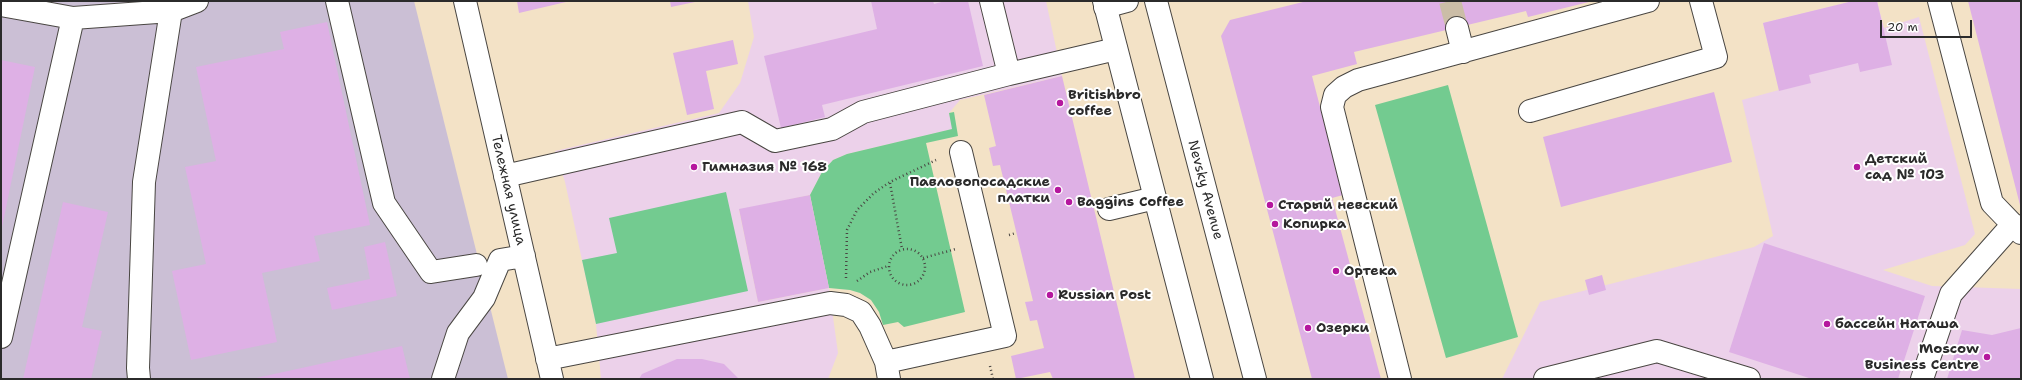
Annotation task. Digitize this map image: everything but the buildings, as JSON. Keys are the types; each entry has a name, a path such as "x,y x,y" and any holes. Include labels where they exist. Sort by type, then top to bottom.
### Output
{"main road":[{"path":"1,5 73,18 171,6 197,1"},
{"path":"337,1 384,203 431,272 476,265"},
{"name":"Тележная улица","path":"465,1 550,369"},
{"path":"991,1 1009,74"},
{"path":"1127,1 1104,4 1202,379"},
{"name":"Nevsky Avenue","path":"1156,1 1255,379"},
{"path":"1400,379 1332,107 1335,95 1358,80 1648,1"},
{"path":"1530,111 1716,57 1701,1"},
{"path":"1922,379 1951,294 2017,228 1992,203 1939,1"},
{"path":"139,379 138,368 144,182 171,6"},
{"path":"1,337 73,18"},
{"path":"1456,28 1463,52"},
{"path":"505,176 742,122 775,141 832,129 863,112 1009,74 1116,49"},
{"path":"550,369 830,303 846,296 861,312 870,326 888,371 1005,336 961,152"},
{"path":"1109,209 1155,198"},
{"path":"443,379 458,333 484,298 500,260 524,256"},
{"path":"1545,379 1593,373 1656,351 1748,379"}],"path":[{"path":"846,296 847,230 857,210 874,193 890,182 931,162"},
{"path":"890,182 902,249"},
{"path":"902,249 910,249 917,252 923,258 926,266 924,274 919,281 911,285 903,285 895,281 890,275 888,266 890,259 895,253 902,249"},
{"path":"923,258 951,250"},
{"path":"846,296 870,272 888,266"}],"shaded area":[{"path":"1,1 414,1 508,379 1,379"},
{"name":"Гимназия № 168","path":"748,1 1046,1 1062,76 960,100 949,113 953,129 847,154 833,160 822,172 810,195 739,210 758,302 829,288 838,353 828,379 601,379 596,324 565,182 555,151 719,113 740,83 754,37"},
{"path":"1854,1 1877,1 1884,28 1919,17 1975,234 1965,245 1883,270 1932,286 2021,289 2021,379 1502,379 1540,302 1754,247 1773,236 1742,100 1779,90 1763,23"}],"green space":[{"path":"1448,85 1518,337 1446,358 1375,105"},
{"path":"954,112 958,136 926,143 965,312 904,327 898,322 883,325 879,312 871,300 860,293 850,290 829,288 810,195 822,172 833,160 847,154 952,129 949,113"},
{"path":"726,192 748,291 596,324 582,260 617,253 609,218"}],"tunnel":[{"path":"1450,1 1457,28"}],"place":[{"name":"Britishbro coffee","path":"1060,103"},
{"name":"Гимназия № 168","path":"694,167"},
{"name":"Детский сад № 103","path":"1857,167"},
{"name":"Павловопосадские платки","path":"1058,190"},
{"name":"Baggins Coffee","path":"1069,202"},
{"name":"Старый невский","path":"1270,205"},
{"name":"Копирка","path":"1275,224"},
{"name":"Ортека","path":"1336,271"},
{"name":"Russian Post","path":"1050,295"},
{"name":"бассейн Наташа","path":"1827,324"},
{"name":"Озерки","path":"1308,328"},
{"name":"Moscow Business Centre","path":"1987,357"}]}
